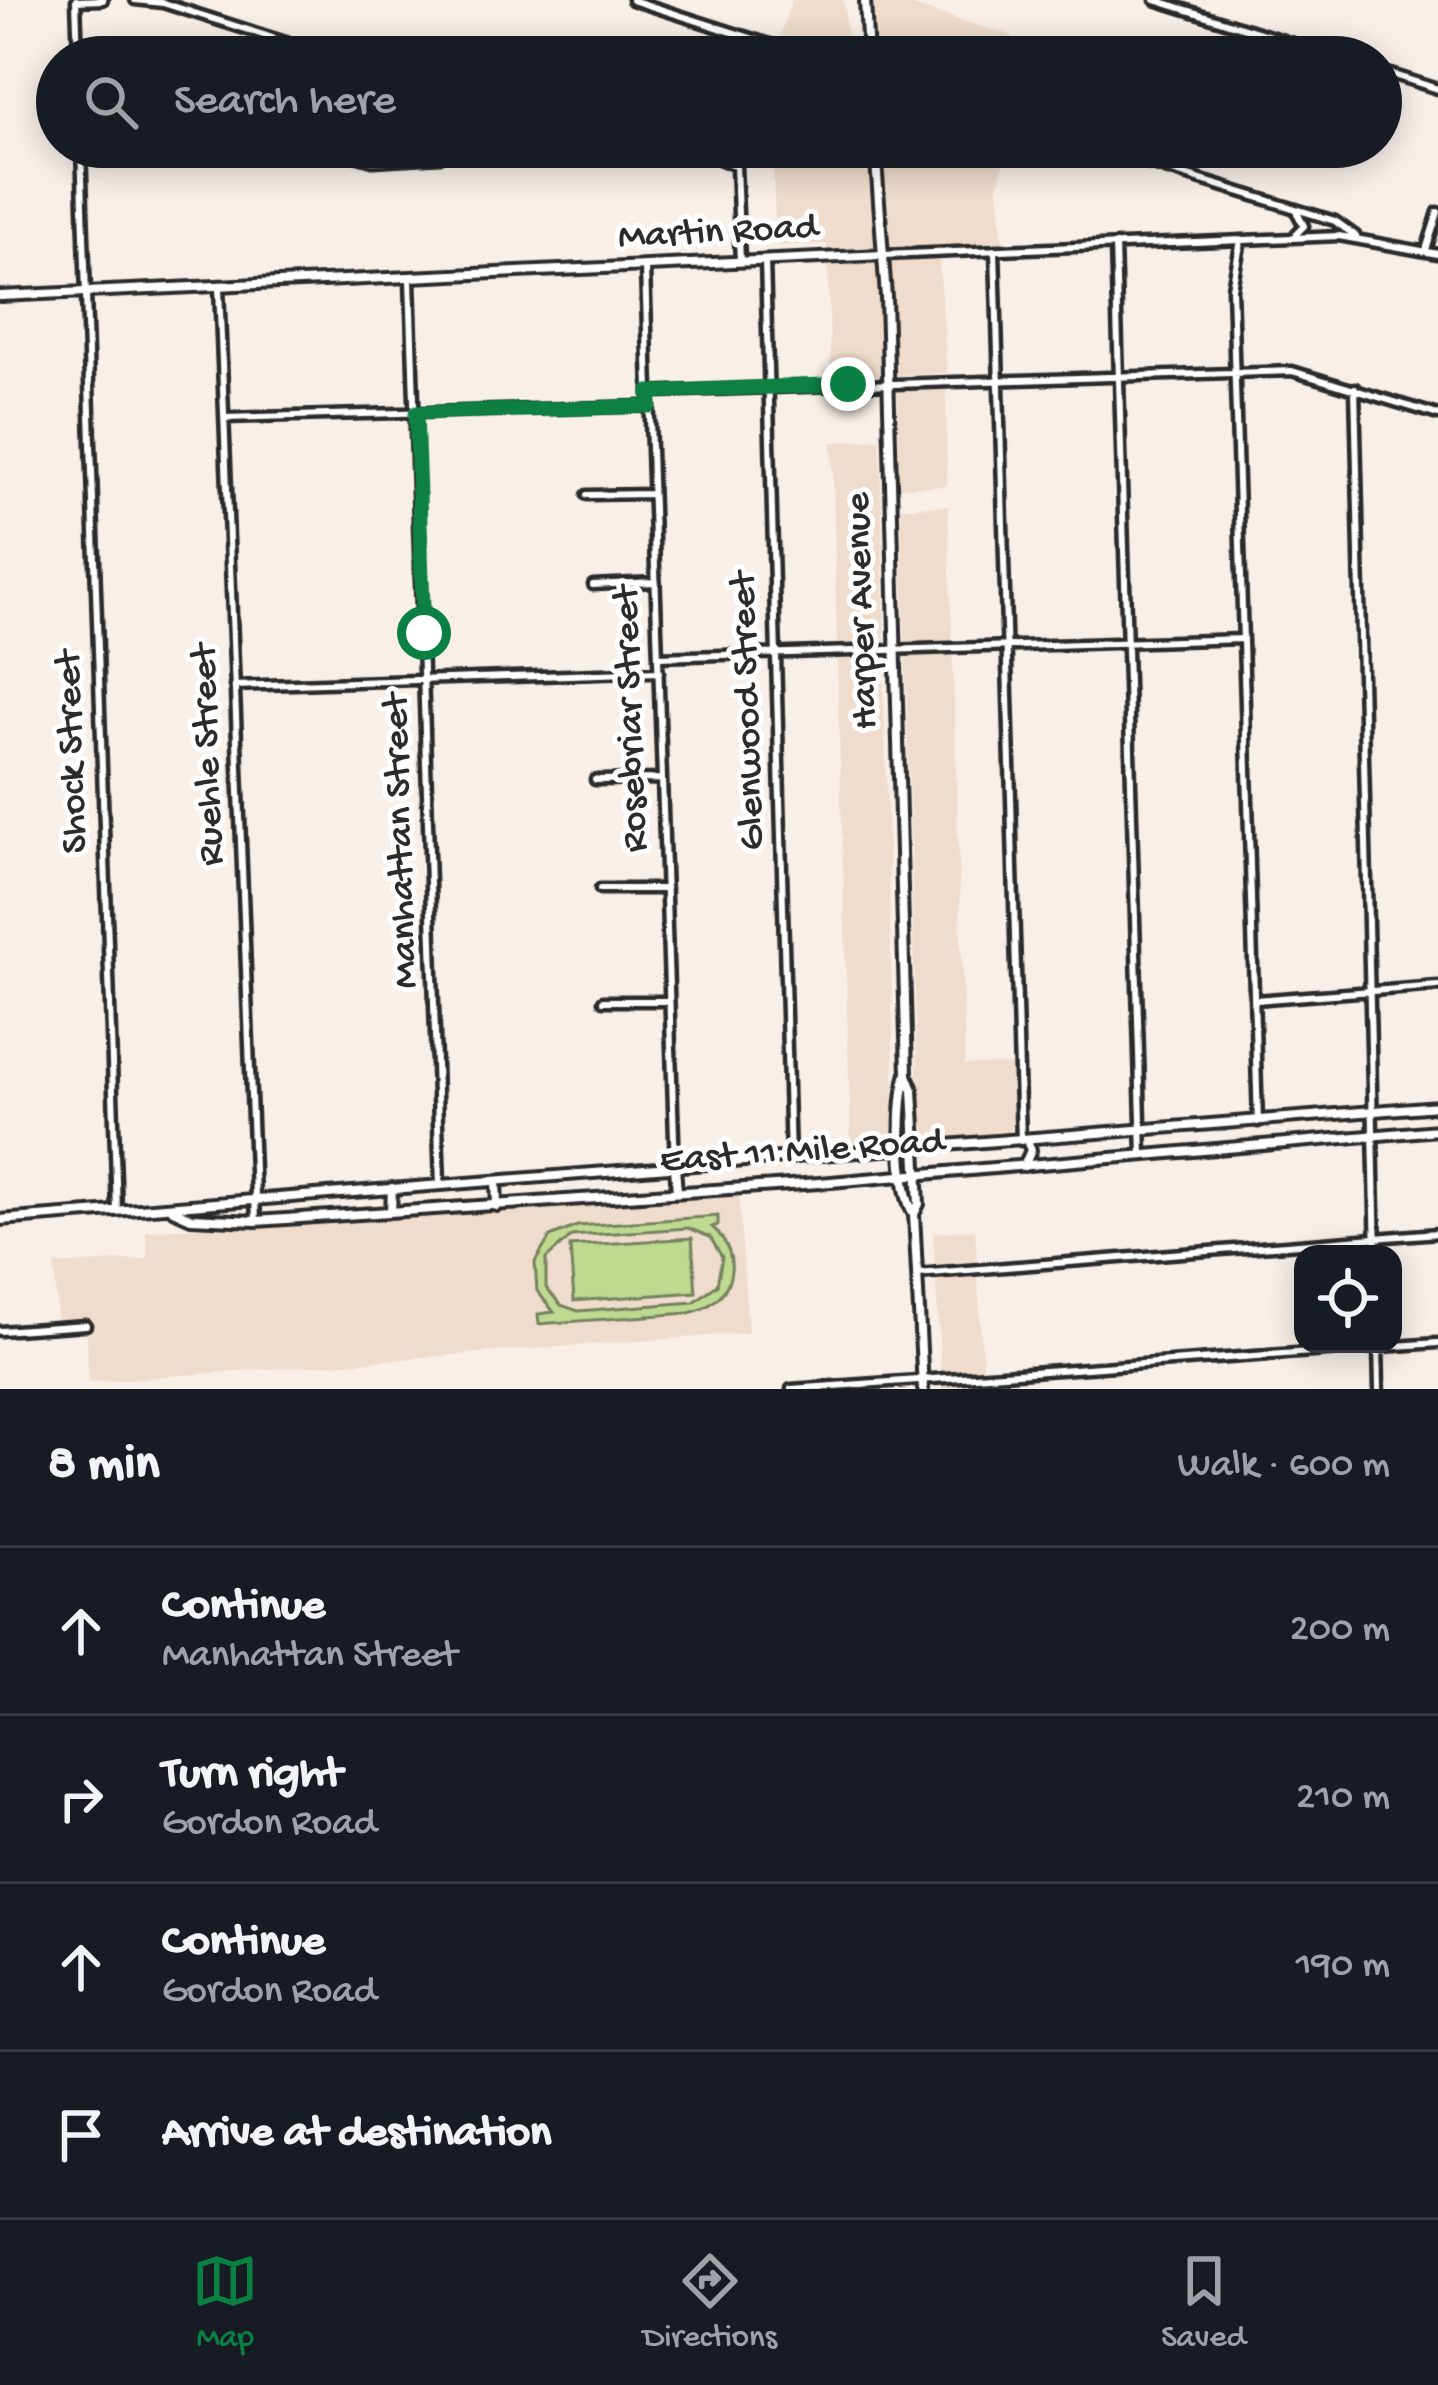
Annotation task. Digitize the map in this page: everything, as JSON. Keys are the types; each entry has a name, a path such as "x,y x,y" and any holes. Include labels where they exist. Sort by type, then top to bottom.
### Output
{"main road":[{"path":"865,0 867,36"},
{"name":"Harper Avenue","path":"877,168 884,255 907,1074 913,1090 919,1204 914,1214 923,1385"},
{"name":"Martin Road","path":"0,296 884,255"},
{"name":"Harper Avenue","path":"907,1074 901,1089 904,1176 906,1203 914,1214"},
{"name":"East 11 Mile Road","path":"0,1220 171,1210 192,1201 790,1160 1438,1106"},
{"name":"East 11 Mile Road","path":"171,1210 191,1219 256,1221 917,1175 1438,1130"},
{"path":"1024,1141 1030,1156 1024,1166"},
{"path":"943,1172 939,1163 945,1148"},
{"path":"848,1180 854,1171 851,1155"},
{"path":"675,1168 677,1191"},
{"path":"496,1181 497,1205"},
{"path":"391,1212 392,1188"}],"street":[{"path":"77,36 76,0 103,0"},
{"path":"134,0 164,3 267,36"},
{"path":"632,0 744,36"},
{"path":"1155,0 1270,36"},
{"path":"1402,78 1438,89"},
{"name":"Shock Street","path":"82,168 117,1211"},
{"path":"736,168 740,265"},
{"path":"1161,168 1341,223 1356,237"},
{"path":"1277,238 1303,231 1295,210"},
{"path":"1426,250 1438,212"},
{"name":"Martin Road","path":"884,255 1356,237 1438,254"},
{"path":"1240,240 1232,288 1258,1122"},
{"path":"1115,245 1142,1155"},
{"path":"994,250 1024,1141"},
{"name":"Glenwood Street","path":"765,260 790,1160"},
{"name":"Rosebriar Street","path":"645,269 675,1168"},
{"name":"Manhattan Street","path":"410,280 440,1185"},
{"name":"Ruehle Street","path":"219,287 256,1221"},
{"path":"649,392 1299,371 1438,415"},
{"path":"1355,388 1376,1245"},
{"path":"224,418 650,406"},
{"path":"587,495 652,494"},
{"path":"593,584 655,582"},
{"path":"658,657 1244,639"},
{"path":"234,686 659,672"},
{"path":"595,780 662,779"},
{"path":"600,890 665,889"},
{"path":"1255,1000 1438,986"},
{"path":"602,1000 669,1000"},
{"path":"917,1274 1438,1233"},
{"path":"0,1331 86,1325"},
{"path":"1402,1345 1438,1343"},
{"path":"791,1389 923,1385 1296,1353"},
{"path":"1378,1353 1379,1389"}],"shaded area":[{"path":"792,0 844,0 847,36 780,35"},
{"path":"873,0 893,0 1013,36 876,36"},
{"path":"773,168 1002,168 998,187 1003,243 938,247 947,373 831,378 827,244 776,246"},
{"path":"946,386 947,486 900,487 898,389"},
{"path":"880,439 885,642 837,643 832,442"},
{"path":"948,506 965,1065 1012,1065 1013,1125 1007,1134 927,1141 920,1136 918,1100 901,507"},
{"path":"883,659 896,1144 851,1147 837,660"},
{"path":"738,1189 748,1333 88,1382 87,1321 57,1322 55,1265 148,1259 146,1231"},
{"path":"975,1229 984,1389 942,1389 933,1233"}],"green space":[{"path":"718,1216 718,1225 712,1227 729,1252 730,1278 716,1300 689,1313 539,1324 538,1314 554,1312 537,1291 535,1262 550,1237 577,1226","holes":["688,1228 710,1237 722,1257 717,1285 694,1302 578,1311 561,1305 546,1288 546,1259 572,1236"]},
{"path":"692,1238 696,1292 574,1301 570,1246"}],"route":[{"path":"424,633 416,413 650,406 649,392 848,384"}]}
